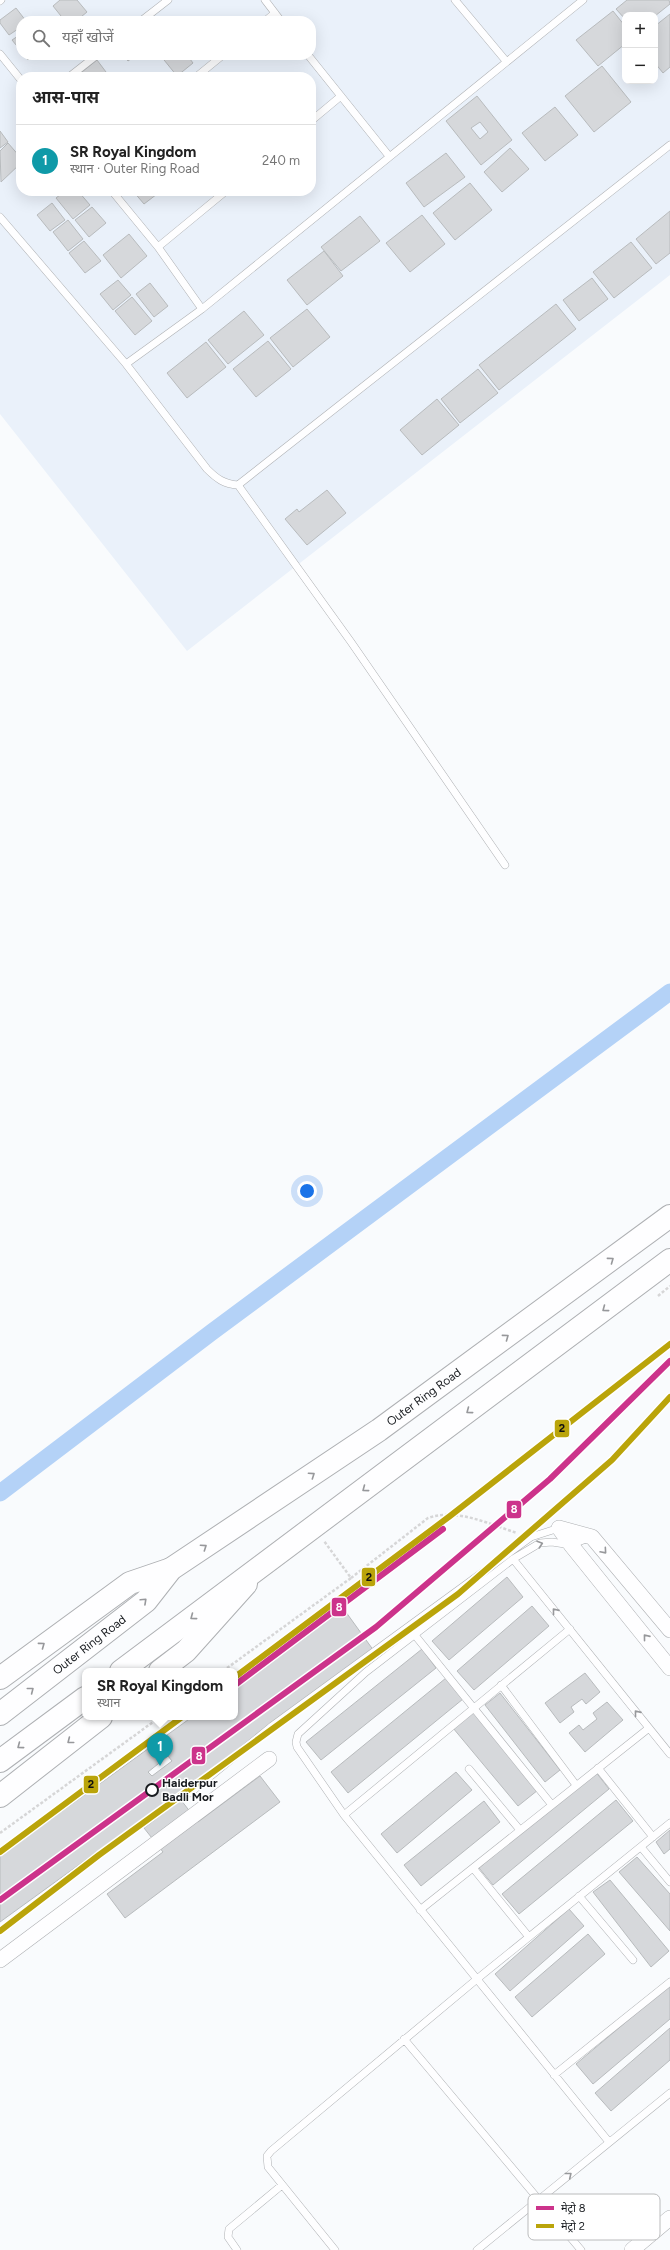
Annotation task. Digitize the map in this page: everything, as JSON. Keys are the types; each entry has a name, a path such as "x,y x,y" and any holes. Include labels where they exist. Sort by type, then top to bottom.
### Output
{"main road":[{"name":"Outer Ring Road","path":"0,1678 130,1583 171,1569 379,1430 670,1216"},
{"path":"125,1668 670,1260"},
{"path":"164,1668 186,1651 261,1566"},
{"name":"Outer Ring Road","path":"0,1714 146,1601 171,1569"},
{"path":"0,1761 82,1700"},
{"path":"0,1796 97,1720"}],"street":[{"path":"559,1528 592,1537 670,1630"},
{"path":"559,1528 570,1545 670,1668"},
{"path":"0,1960 269,1759"},
{"path":"660,2226 670,2218"},
{"path":"632,2250 644,2240"}],"lane":[{"path":"148,16 168,0"},
{"path":"264,0 277,16"},
{"path":"455,0 506,61"},
{"path":"126,364 202,309 583,0"},
{"path":"271,16 275,13"},
{"path":"0,54 16,74"},
{"path":"75,72 91,60"},
{"path":"202,72 218,60"},
{"path":"312,60 389,156"},
{"path":"316,117 341,96"},
{"path":"0,217 126,364 216,478 227,484 238,485 670,146"},
{"path":"116,196 158,247 202,309"},
{"path":"158,247 220,196"},
{"path":"238,485 351,642 505,864"},
{"path":"190,1793 272,1726 531,1537 559,1528"},
{"path":"592,1537 570,1545 552,1542 540,1543 513,1559 366,1672 298,1734 296,1742 297,1747 344,1815 609,2142"},
{"path":"513,1559 670,1754"},
{"path":"344,1815 570,1629"},
{"path":"414,1634 552,1805"},
{"path":"501,1685 576,1785"},
{"path":"420,1910 649,1728"},
{"path":"469,1768 520,1830"},
{"path":"598,1768 653,1837"},
{"path":"335,2250 268,2167 267,2156 270,2151 477,1979 670,1823"},
{"path":"641,1847 670,1882"},
{"path":"473,1868 529,1937"},
{"path":"579,1896 633,1960"},
{"path":"554,2075 670,1982"},
{"path":"404,2039 534,2194"},
{"path":"546,2194 670,2092"},
{"path":"237,2250 228,2237 229,2229 282,2185"},
{"path":"477,2250 528,2209"},
{"path":"572,2240 580,2250"}],"path":[{"path":"657,1296 670,1286"},
{"path":"227,1668 351,1578 428,1518 440,1514 467,1516 531,1537"},
{"path":"330,1536 324,1541 351,1578"},
{"path":"0,1833 156,1720"}],"shaded area":[{"path":"0,0 670,0 670,275 187,651 0,414"}],"building":[{"path":"60,0 77,0 87,12 82,16 61,16 53,6"},
{"path":"627,0 669,0 670,4 658,14 658,12 622,12 622,16 616,9"},
{"path":"16,8 22,16 16,16 16,30 9,35 0,23 0,20"},
{"path":"613,11 622,22 622,46 598,66 576,40"},
{"path":"670,14 670,67 663,73 658,67 658,24"},
{"path":"16,37 16,45 12,40"},
{"path":"97,60 106,72 82,72"},
{"path":"164,60 191,60 193,63 182,72 174,72"},
{"path":"602,66 631,102 594,132 565,96"},
{"path":"477,96 512,140 481,165 446,121","holes":["480,122 488,132 480,139 471,128"]},
{"path":"555,107 578,135 545,161 522,133"},
{"path":"0,131 8,142 0,148"},
{"path":"8,143 16,152 16,168 1,182 0,151"},
{"path":"510,148 529,169 502,192 484,172"},
{"path":"446,153 465,177 424,207 406,183"},
{"path":"470,183 492,210 455,240 433,213"},
{"path":"59,196 82,196 90,205 73,219 56,198"},
{"path":"137,196 154,196 144,204"},
{"path":"52,203 65,220 50,231 37,215"},
{"path":"92,207 106,223 89,237 75,220"},
{"path":"670,211 670,253 656,264 636,239"},
{"path":"422,215 445,244 410,272 386,243"},
{"path":"360,216 380,241 341,271 321,247"},
{"path":"68,220 83,239 68,251 53,232"},
{"path":"129,234 147,256 121,278 103,255"},
{"path":"84,241 101,261 85,273 69,253"},
{"path":"631,242 652,268 614,298 593,272"},
{"path":"324,251 343,276 307,305 287,280"},
{"path":"592,278 608,299 579,321 563,300"},
{"path":"118,280 131,295 113,310 100,294"},
{"path":"150,283 168,306 154,317 136,294"},
{"path":"132,297 152,321 135,335 115,311"},
{"path":"556,304 576,329 499,390 479,365"},
{"path":"307,309 330,337 293,367 270,338"},
{"path":"244,311 264,335 228,364 208,340"},
{"path":"268,341 291,369 256,397 233,369"},
{"path":"206,342 226,367 187,398 167,373"},
{"path":"478,369 498,393 460,423 441,399"},
{"path":"437,399 459,425 422,455 400,430"},
{"path":"327,490 346,513 307,545 285,519 297,509 299,512"},
{"path":"507,1577 523,1597 449,1660 432,1641"},
{"path":"532,1606 549,1626 474,1690 457,1671"},
{"name":"Haiderpur Badli Mor","path":"343,1608 374,1651 0,1922 0,1856 188,1720 238,1720 238,1684"},
{"path":"422,1649 436,1668 321,1760 306,1742"},
{"path":"585,1673 600,1692 586,1704 582,1699 571,1707 574,1712 560,1723 545,1703"},
{"path":"446,1678 463,1699 348,1793 331,1772"},
{"path":"500,1693 560,1770 545,1782 485,1705"},
{"path":"607,1702 623,1720 585,1752 569,1733 579,1725 583,1730 597,1719 593,1713"},
{"path":"473,1712 538,1790 518,1806 453,1728"},
{"path":"168,1756 172,1761 152,1776 148,1772"},
{"path":"595,1771 609,1789 493,1885 479,1868"},
{"path":"456,1772 472,1790 397,1853 381,1834"},
{"path":"260,1776 280,1802 125,1918 107,1894 163,1852 144,1828 181,1800 198,1822"},
{"path":"616,1800 633,1821 519,1914 502,1894"},
{"path":"484,1801 500,1822 421,1886 404,1865"},
{"path":"670,1830 670,1849 664,1854 656,1842"},
{"path":"637,1857 670,1894 670,1931 619,1872"},
{"path":"610,1880 669,1951 651,1967 593,1892"},
{"path":"569,1909 584,1926 510,1991 495,1974"},
{"path":"588,1934 605,1954 532,2017 515,1997"},
{"path":"670,1985 670,2019 593,2084 576,2064"},
{"path":"670,2028 670,2060 611,2111 595,2093"}],"waterway":[{"path":"0,1493 212,1332 670,992"}],"metro line":[{"name":"2","path":"238,1675 450,1516 670,1344"},
{"name":"8","path":"0,1900 376,1627 550,1479 670,1361"},
{"name":"2","path":"0,1931 99,1855 458,1594 612,1460 670,1397"},
{"name":"8","path":"238,1683 443,1529"},
{"name":"2","path":"0,1852 178,1720"}],"place":[{"name":"SR Royal Kingdom","path":"160,1766"},
{"name":"Haiderpur Badli Mor","path":"152,1790"}]}
